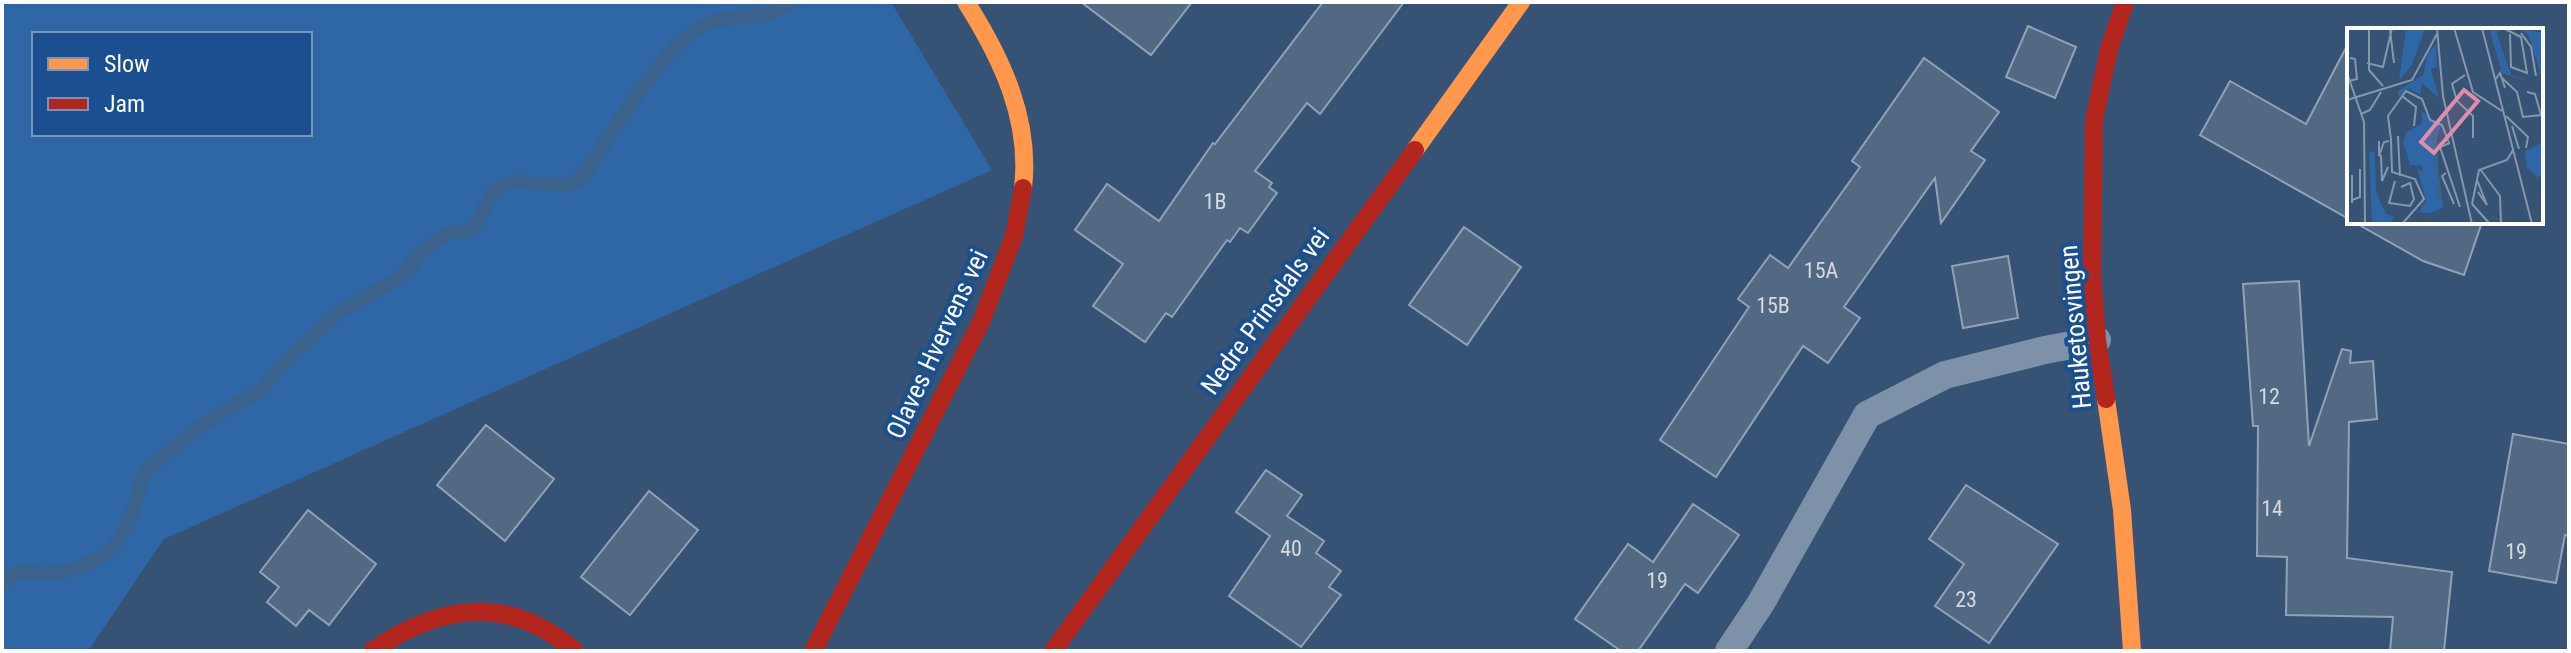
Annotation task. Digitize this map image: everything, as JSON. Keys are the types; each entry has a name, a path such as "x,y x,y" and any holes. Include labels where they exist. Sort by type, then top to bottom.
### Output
{"street":[{"name":"Olaves Hvervens vei","path":"813,651 987,310 1009,253 1024,174 1015,98 990,38 966,2"},
{"name":"Nedre Prinsdals vei","path":"1053,651 1521,2"},
{"name":"Hauketosvingen","path":"2125,2 2109,49 2094,120 2092,275 2097,340 2122,510 2132,651"},
{"path":"372,651 418,623 447,614 468,612 497,614 533,623 553,633 575,651"}],"lane":[{"path":"1729,651 1761,603 1867,415 1945,375 2097,340"}],"shaded area":[{"path":"2,2 891,2 992,170 164,539 88,651 2,651"}],"building":[{"path":"1081,2 1192,2 1151,55"},
{"path":"1323,2 1404,2 1320,114 1307,103 1255,171 1272,183 1269,187 1277,193 1248,233 1240,228 1230,242 1227,240 1172,317 1166,313 1145,342 1093,306 1123,264 1075,230 1107,184 1159,221 1213,143"},
{"path":"2028,26 2076,47 2055,98 2006,77"},
{"path":"2347,46 2347,218 2200,135 2230,81 2306,124"},
{"path":"1924,58 1999,112 1971,151 1985,160 1941,223 1935,178 1844,307 1860,318 1828,363 1803,346 1716,477 1660,440 1749,307 1738,299 1770,255 1788,268 1860,167 1852,161"},
{"path":"2358,224 2481,224 2464,275 2423,261"},
{"path":"1464,227 1521,267 1467,345 1409,305"},
{"path":"2008,256 2018,318 1963,328 1952,266"},
{"path":"2299,281 2309,446 2342,349 2351,351 2350,363 2373,361 2377,419 2349,422 2347,558 2452,572 2444,651 2390,651 2393,617 2286,615 2287,557 2257,556 2258,426 2253,426 2243,284"},
{"path":"486,425 554,479 505,541 437,485"},
{"path":"2513,434 2569,444 2569,536 2565,535 2556,583 2489,571"},
{"path":"1266,470 1302,495 1287,516 1324,541 1316,553 1341,571 1329,587 1341,595 1301,647 1229,596 1270,536 1236,512"},
{"path":"1966,485 2058,544 1989,643 1935,606 1964,564 1929,539"},
{"path":"649,491 698,530 630,615 581,577"},
{"path":"1693,504 1739,535 1698,593 1685,584 1638,651 1621,651 1575,619 1628,544 1653,562"},
{"path":"308,510 376,564 329,625 309,610 296,626 267,602 279,587 260,572"}],"waterway":[{"path":"2,584 9,577 24,571 47,574 76,569 103,556 118,541 131,518 145,471 201,426 264,387 280,367 337,313 396,280 409,269 419,254 438,239 450,233 469,231 477,223 492,193 505,184 516,181 568,186 583,177 637,94 670,52 687,36 713,22 769,13 791,2"}],"traffic: slow":[{"path":"966,2 991,46 1011,91 1023,138 1023,188"},
{"path":"1415,150 1521,2"},
{"path":"2106,399 2122,510 2132,651"}],"traffic: jam":[{"path":"2106,399 2092,275 2094,120 2109,49 2125,2"},
{"path":"1053,651 1415,150"},
{"path":"813,651 981,322 1014,236 1023,188"},
{"path":"372,651 423,623 474,612 525,620 575,651"}]}
